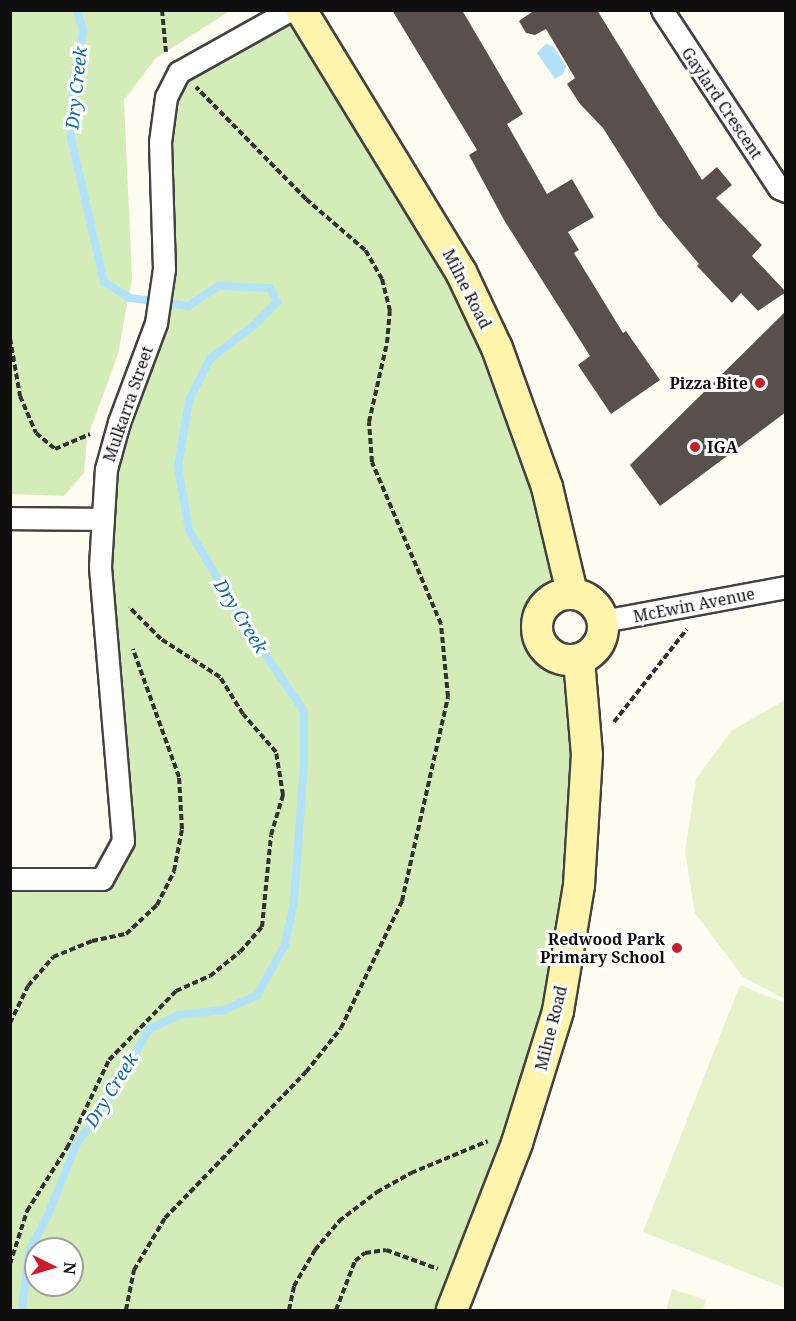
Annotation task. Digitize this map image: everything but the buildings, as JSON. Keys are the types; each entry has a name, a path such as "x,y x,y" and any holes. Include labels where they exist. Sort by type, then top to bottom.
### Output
{"main road":[{"name":"Milne Road","path":"301,10 461,273 497,348 547,486 572,593"},
{"path":"572,593 592,602 603,621 600,641 579,659 556,657 547,651 537,630 542,608 550,600 572,593"},
{"name":"Milne Road","path":"452,1311 517,1143 558,1011 579,885 587,755 579,659"}],"street":[{"path":"179,72 290,10"},
{"name":"Gaylard Crescent","path":"662,10 779,188 786,191"},
{"name":"Mulkarra Street","path":"10,879 102,879 123,841 100,566 102,519 106,470 119,422 156,323 164,269 160,142 166,97 179,72"},
{"path":"10,518 102,519"},
{"name":"McEwin Avenue","path":"603,621 786,587"}],"path":[{"path":"126,1311 134,1270 165,1218 306,1072 341,1028 402,901 448,697 441,624 372,462 369,422 390,311 382,279 365,250 306,199 179,72 167,64 162,10"},
{"path":"10,338 20,396 36,433 55,449 119,422"},
{"path":"587,755 708,602"},
{"path":"10,1264 27,1211 67,1148 109,1060 176,991 210,976 240,952 262,927 271,835 283,795 276,752 243,714 220,677 161,639 131,613 127,603"},
{"path":"289,1311 294,1286 315,1250 339,1221 377,1192 449,1155 499,1137 517,1143"},
{"path":"336,1311 355,1261 375,1250 464,1278"}],"green space":[{"path":"11,10 230,11 156,58 124,100 132,278 118,354 87,439 84,473 64,496 11,494"},
{"path":"290,11 497,348 560,595 542,608 537,631 547,651 556,657 579,659 558,1011 452,1310 11,1310 11,875 108,868 123,841 103,519 156,323 160,142 179,72"},
{"path":"785,700 785,999 743,977 695,913 685,852 696,779 731,731"},
{"path":"740,985 785,1003 785,1288 643,1232"},
{"path":"672,1289 706,1300 703,1310 666,1310"}],"water":[{"path":"546,44 553,46 566,66 563,74 555,79 537,53"}],"waterway":[{"name":"Dry Creek","path":"22,1310 29,1251 48,1215 76,1145 106,1103 149,1029 179,1015 224,1010 257,995 285,945 294,901 304,765 304,711 245,625 189,530 178,466 189,400 210,359 254,325 277,302 270,288 218,286 188,306 130,298 104,282 71,138 73,86 83,30 77,10"}],"place":[{"name":"Pizza Bite","path":"760,383"},
{"name":"IGA","path":"695,447"},
{"name":"Redwood Park Primary School","path":"677,948"}]}
